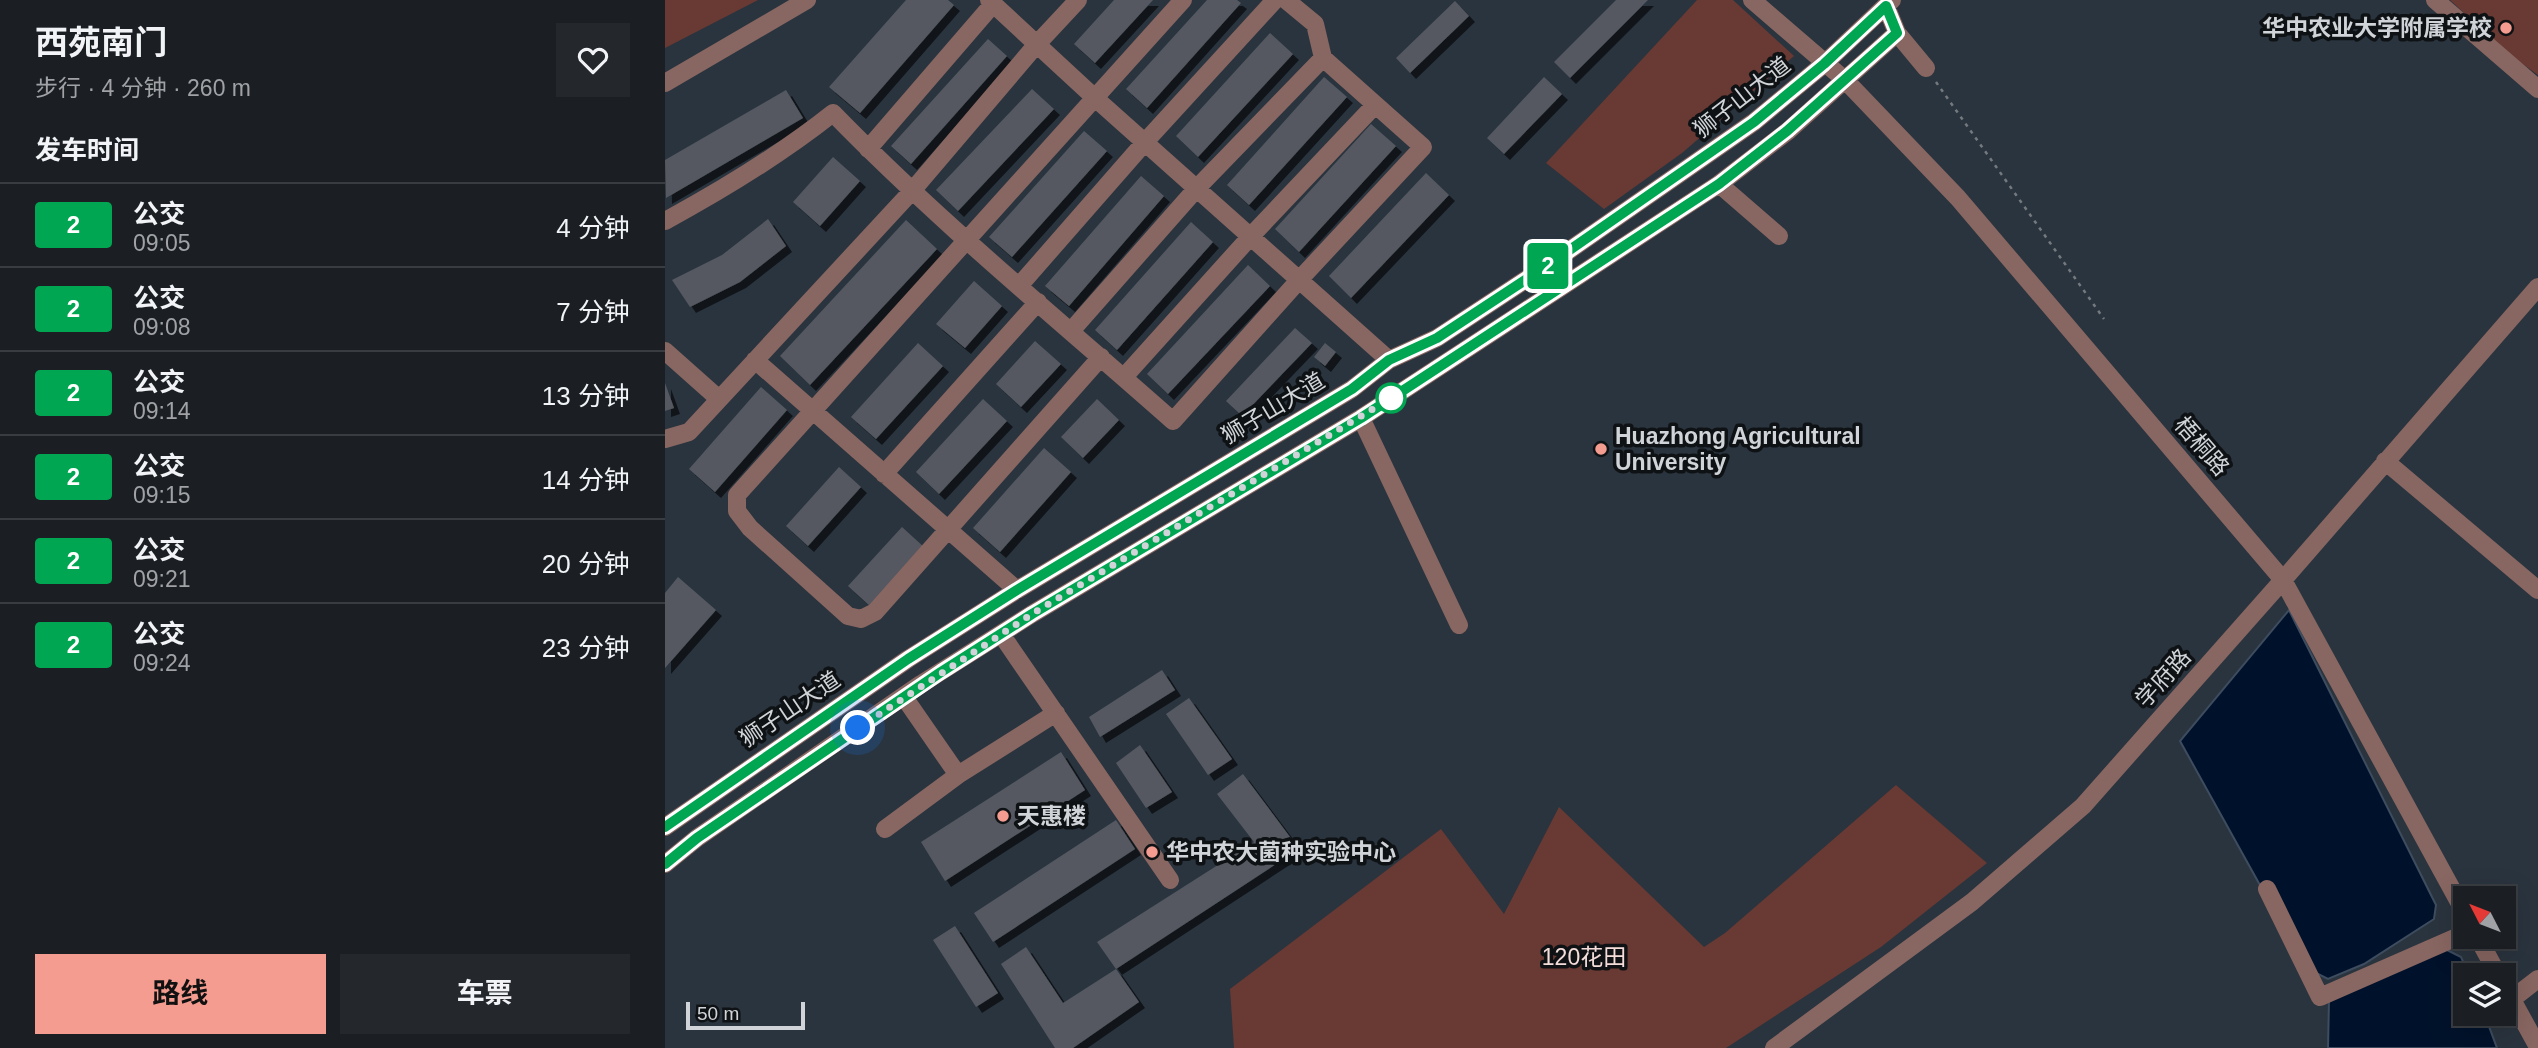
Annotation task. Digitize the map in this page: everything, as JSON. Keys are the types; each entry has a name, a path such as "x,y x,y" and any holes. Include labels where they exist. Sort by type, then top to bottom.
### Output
{"street":[{"path":"665,439 689,432 912,191 1078,0"},
{"path":"1101,357 875,612 861,619 848,615 750,528 737,511 737,495 1183,0"},
{"path":"1019,286 1145,142 1275,0"},
{"path":"665,220 779,154 833,113 912,191 1173,421 1423,147 1323,58 1315,24 1286,0"},
{"name":"梧桐路","path":"1752,0 1845,80 1958,198 2283,580 2453,891"},
{"path":"2435,0 2538,89"},
{"path":"665,83 799,2"},
{"path":"868,149 991,2 1389,360"},
{"name":"狮子山大道","path":"665,827 844,702 1017,590 1352,389 1389,360 1437,338 1548,265 1754,122 1824,64 1889,3 1897,33 1926,68"},
{"path":"665,864 697,838 1001,634 1361,418 1719,184 1787,131 1897,33"},
{"path":"1071,331 1197,188 1323,58"},
{"path":"1124,377 1251,236 1375,105"},
{"path":"1719,184 1779,236"},
{"name":"学府路","path":"1774,1048 1972,902 2083,806 2538,287"},
{"path":"884,474 1038,302"},
{"path":"665,351 719,399"},
{"path":"755,360 1017,590"},
{"path":"1361,418 1459,625"},
{"path":"2385,461 2538,590"},
{"path":"1001,634 1170,880"},
{"path":"904,697 958,775"},
{"path":"885,829 958,775 1056,713"},
{"path":"2267,889 2320,997 2453,939"},
{"path":"2516,989 2538,979"},
{"path":"2516,1007 2538,1047"}],"path":[{"path":"1926,68 2104,320"}],"shaded area":[{"name":"Huazhong Agricultural University","path":"665,0 2538,0 2538,1048 665,1048"}],"green space":[{"path":"665,0 758,0 665,48"},
{"path":"1697,0 1733,0 1794,56 1682,153 1604,209 1546,163"},
{"name":"华中农业大学附属学校","path":"2450,0 2538,0 2538,75 2509,54"},
{"name":"120花田","path":"1896,785 1987,863 1881,947 1726,1048 1234,1048 1230,989 1441,829 1504,914 1559,807 1704,947 1725,933"}],"water":[{"path":"2289,610 2436,905 2434,919 2364,964 2328,979 2306,968 2180,741"},
{"path":"2445,949 2461,957 2464,963 2453,963 2453,1026 2489,1026 2497,1048 2328,1048 2329,1000"}],"building":[{"path":"906,0 948,0 954,5 860,113 829,87"},
{"path":"1114,0 1153,0 1095,63 1074,44"},
{"path":"1207,0 1237,0 1241,3 1147,108 1126,89"},
{"path":"1616,0 1648,0 1570,78 1554,62"},
{"path":"1455,1 1469,16 1410,73 1396,58"},
{"path":"1270,33 1293,54 1198,157 1176,136"},
{"path":"988,39 1007,56 911,164 891,146"},
{"path":"1324,77 1347,97 1249,205 1227,185"},
{"path":"1544,77 1562,94 1504,154 1487,138"},
{"path":"1032,89 1054,109 958,211 936,190"},
{"path":"786,90 803,118 666,198 665,160"},
{"path":"1371,124 1396,146 1299,252 1275,229"},
{"path":"1084,131 1107,151 1012,257 989,237"},
{"path":"833,157 860,181 820,226 793,202"},
{"path":"1426,173 1449,195 1351,298 1329,276"},
{"path":"1141,176 1164,196 1069,306 1045,286"},
{"path":"768,219 786,246 740,282 690,307 672,280 722,255"},
{"path":"906,220 937,249 810,385 780,356"},
{"path":"1191,222 1213,242 1117,350 1095,330"},
{"path":"1248,265 1270,286 1168,394 1147,374"},
{"path":"974,281 1002,306 965,348 936,324"},
{"path":"1295,328 1312,343 1242,416 1226,401"},
{"path":"1035,341 1061,364 1021,407 996,384"},
{"path":"918,343 943,366 876,439 851,417"},
{"path":"1325,343 1336,352 1325,366 1314,357"},
{"path":"665,383 674,408 665,411"},
{"path":"761,387 787,410 715,492 689,469"},
{"path":"983,399 1007,421 939,494 916,472"},
{"path":"1097,399 1119,420 1083,458 1061,437"},
{"path":"1044,448 1071,472 1000,552 973,528"},
{"path":"839,467 861,487 808,546 786,526"},
{"path":"902,527 925,548 871,607 848,586"},
{"path":"678,577 716,610 665,668 665,593"},
{"path":"1162,670 1175,690 1100,737 1089,717"},
{"path":"1189,698 1232,759 1208,775 1166,714"},
{"path":"1140,745 1172,792 1146,808 1116,763"},
{"name":"天惠楼","path":"1061,752 1085,790 945,881 921,842"},
{"path":"1243,774 1299,849 1116,969 1097,942 1254,842 1217,794"},
{"path":"1116,820 1135,849 993,942 974,913"},
{"path":"955,926 998,993 976,1007 933,940"},
{"path":"1026,947 1063,1003 1116,969 1139,1002 1073,1048 1055,1048 1001,964"}],"bus line":[{"name":"2","path":"665,827 951,631 1352,389 1389,360 1437,338 1548,265 1754,122 1824,64 1886,6 1897,33 1787,131 1719,184 1361,418 1032,614 921,684 697,838 665,864"}],"place":[{"name":"华中农业大学附属学校","path":"2506,28"},
{"name":"Huazhong Agricultural University","path":"1601,449"},
{"name":"天惠楼","path":"1003,816"},
{"name":"华中农大菌种实验中心","path":"1152,852"}],"route":[{"path":"858,728 921,684 1032,614 1391,398"}]}
